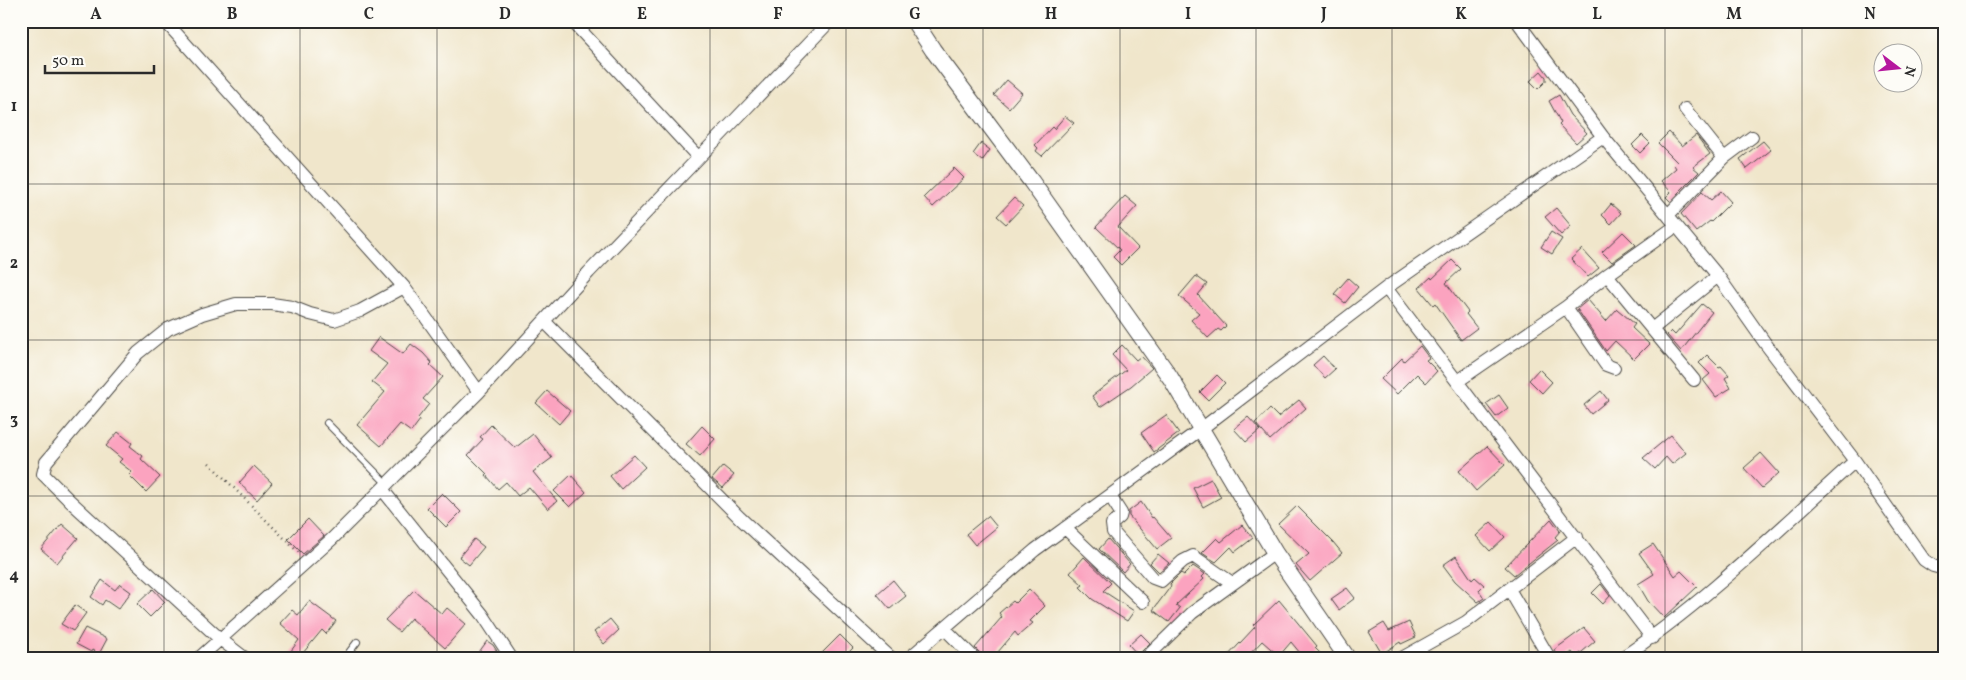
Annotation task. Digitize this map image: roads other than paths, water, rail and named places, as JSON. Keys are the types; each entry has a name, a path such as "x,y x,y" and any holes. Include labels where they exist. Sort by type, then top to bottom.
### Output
{"street":[{"path":"165,21 404,288 479,392"},
{"path":"572,21 698,157"},
{"path":"198,659 332,539 479,392 698,157 830,21"},
{"path":"914,21 933,50 1031,181 1165,370 1275,553 1348,659"},
{"path":"1517,21 1603,137 1718,276 1855,462 1924,560 1933,566 1945,569"},
{"path":"1685,109 1724,158"},
{"path":"908,659 1035,550 1201,430 1386,288 1603,137"},
{"path":"1668,215 1724,158 1752,137"},
{"path":"1458,381 1566,307 1676,226"},
{"path":"1606,276 1694,380"},
{"path":"1652,329 1718,276"},
{"path":"246,659 220,639 70,501 43,474 46,462 138,353 168,329 202,314 236,304 272,304 292,307 334,320 360,310 404,288"},
{"path":"1386,288 1652,638"},
{"path":"1566,307 1606,366 1614,368"},
{"path":"544,321 740,518 892,659"},
{"path":"1620,659 1652,638 1691,608 1855,462"},
{"path":"384,487 483,615 512,659"},
{"path":"1110,496 1121,513 1120,517 1112,524 1113,532 1153,578 1161,581 1183,561 1193,556 1232,583"},
{"path":"1065,528 1143,602"},
{"path":"1400,659 1466,622 1577,537"},
{"path":"1146,659 1192,613 1275,553"},
{"path":"1509,589 1550,659"},
{"path":"944,628 975,659"}],"lane":[{"path":"327,423 384,487"},
{"path":"344,659 357,642"}]}
